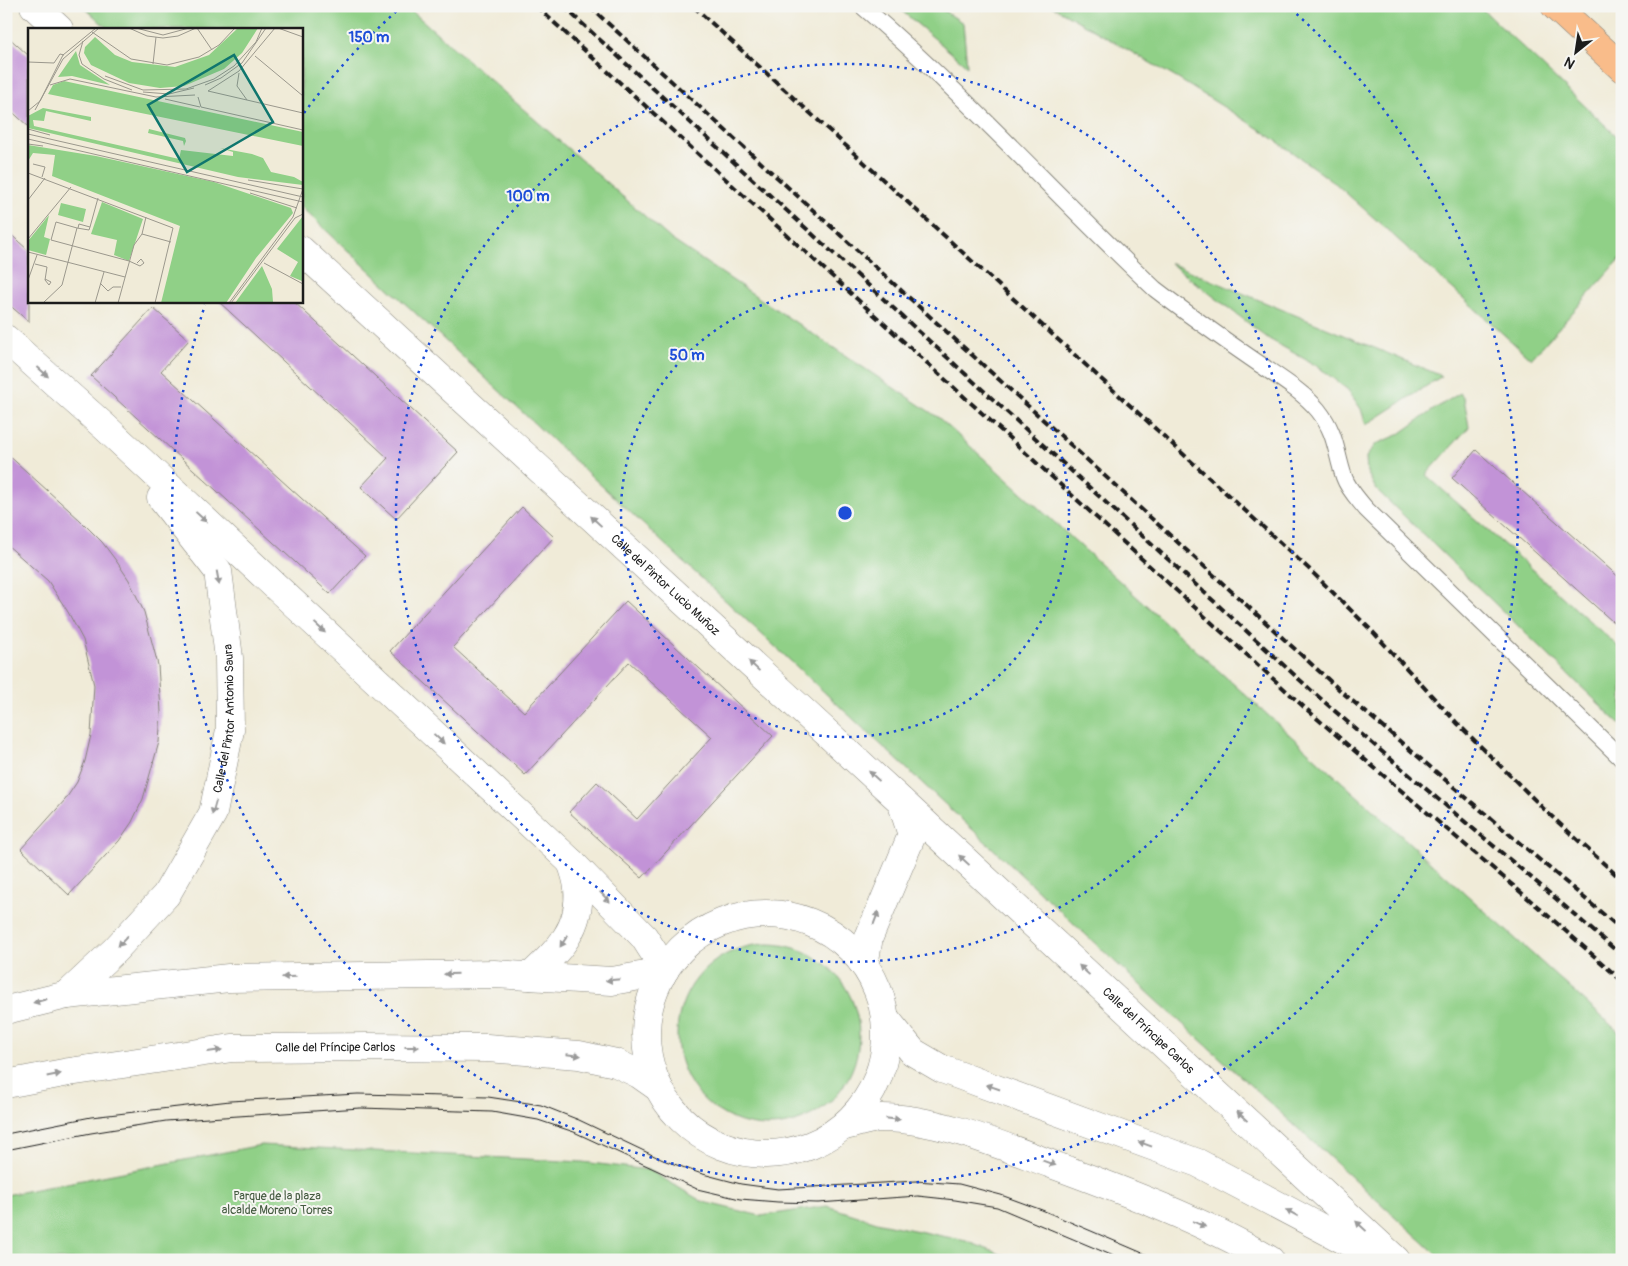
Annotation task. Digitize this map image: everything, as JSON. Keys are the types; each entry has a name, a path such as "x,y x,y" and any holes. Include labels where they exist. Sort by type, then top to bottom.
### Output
{"highway":[{"path":"1555,6 1622,68"}],"street":[{"path":"34,6 58,28"},
{"name":"Calle del Pintor Lucio Muñoz","path":"302,251 901,801 912,835 871,929 864,965"},
{"name":"Calle del Pintor Antonio Saura","path":"6,339 106,428 572,862 644,937 663,972"},
{"name":"Calle del Pintor Antonio Saura","path":"67,994 115,950 166,895 213,813 230,730 229,658 218,571 106,428"},
{"name":"Calle del Príncipe Carlos","path":"901,801 1396,1260"},
{"path":"531,976 557,952 575,924 578,886 572,862"},
{"path":"763,914 787,916 809,922 823,929 849,947 864,965 878,991 886,1019 886,1043 883,1066 874,1088 861,1108 845,1126 825,1139 803,1148 779,1154 755,1154 731,1149 709,1139 689,1126 672,1108 659,1088 650,1066 646,1042 647,1019 650,1004 663,972 679,951 697,936 718,924 740,917 763,914"},
{"path":"6,1010 67,994 229,978 490,974 612,981 663,972"},
{"path":"886,1019 913,1052 942,1069 1198,1163 1382,1260"},
{"name":"Calle del Príncipe Carlos","path":"6,1084 69,1072 232,1048 368,1047 487,1048 579,1055 616,1063 639,1074 659,1088"},
{"path":"845,1126 881,1118 925,1123 989,1141 1160,1206 1247,1246 1270,1260"}],"lane":[{"path":"862,6 949,87 1155,289 1289,384 1316,408 1328,423 1335,438 1344,478 1353,494 1366,509 1622,759"}],"green space":[{"path":"83,6 406,6 672,240 939,418 1622,1035 1622,1260 1443,1260 1153,997 302,208 302,28 107,28"},
{"path":"896,6 937,6 963,23 967,66"},
{"path":"1052,6 1479,6 1622,141 1622,257 1531,359 1335,183 1264,132 1180,80"},
{"path":"1170,263 1442,376 1366,425 1361,409 1348,390 1317,366 1269,339"},
{"path":"1460,393 1464,398 1469,427 1426,475 1622,650 1622,726 1376,489 1367,472 1366,457 1376,444 1398,435"},
{"path":"777,944 786,945 811,954 833,970 849,992 858,1017 858,1053 849,1078 833,1100 811,1116 795,1122 777,1126 759,1126 750,1125 725,1116 710,1106 697,1093 687,1078 678,1053 677,1026 678,1017 687,992 697,977 710,964 725,954 750,945"},
{"name":"Parque de la plaza alcalde Moreno Torres","path":"261,1145 582,1162 649,1170 703,1202 761,1216 827,1206 880,1223 966,1241 1015,1260 6,1260 6,1195"}],"building":[{"path":"6,35 28,55 28,126 6,106"},
{"path":"6,230 28,250 29,322 6,302"},
{"path":"219,302 294,302 458,452 396,519 361,487 388,458"},
{"path":"153,308 189,340 161,371 365,556 330,594 91,376"},
{"path":"1476,450 1622,580 1622,630 1452,478"},
{"path":"6,453 80,520 102,542 117,562 129,580 144,612 158,665 161,712 159,742 143,799 132,822 119,841 69,895 21,849 65,800 77,782 85,761 91,735 94,685 83,640 68,612 48,581 6,544"},
{"path":"522,507 554,537 453,647 524,712 626,601 773,736 642,878 569,812 597,782 637,819 712,737 629,662 525,775 390,651"}],"tram line":[{"path":"6,1134 91,1117 230,1101 358,1094 488,1097 541,1105 579,1120 663,1160 699,1173 741,1184 778,1189 916,1181 959,1184 1001,1195 1042,1210 1159,1260"},
{"path":"6,1150 91,1133 166,1121 360,1108 492,1112 538,1120 574,1132 697,1189 740,1199 778,1202 818,1203 918,1196 955,1200 997,1207 1123,1260"}],"railway":[{"path":"536,6 1304,707 1622,981"},
{"path":"563,6 1312,691 1622,956"},
{"path":"589,6 1342,692 1622,930"},
{"path":"693,6 1309,569 1373,632 1457,723 1549,814 1622,880"}]}
